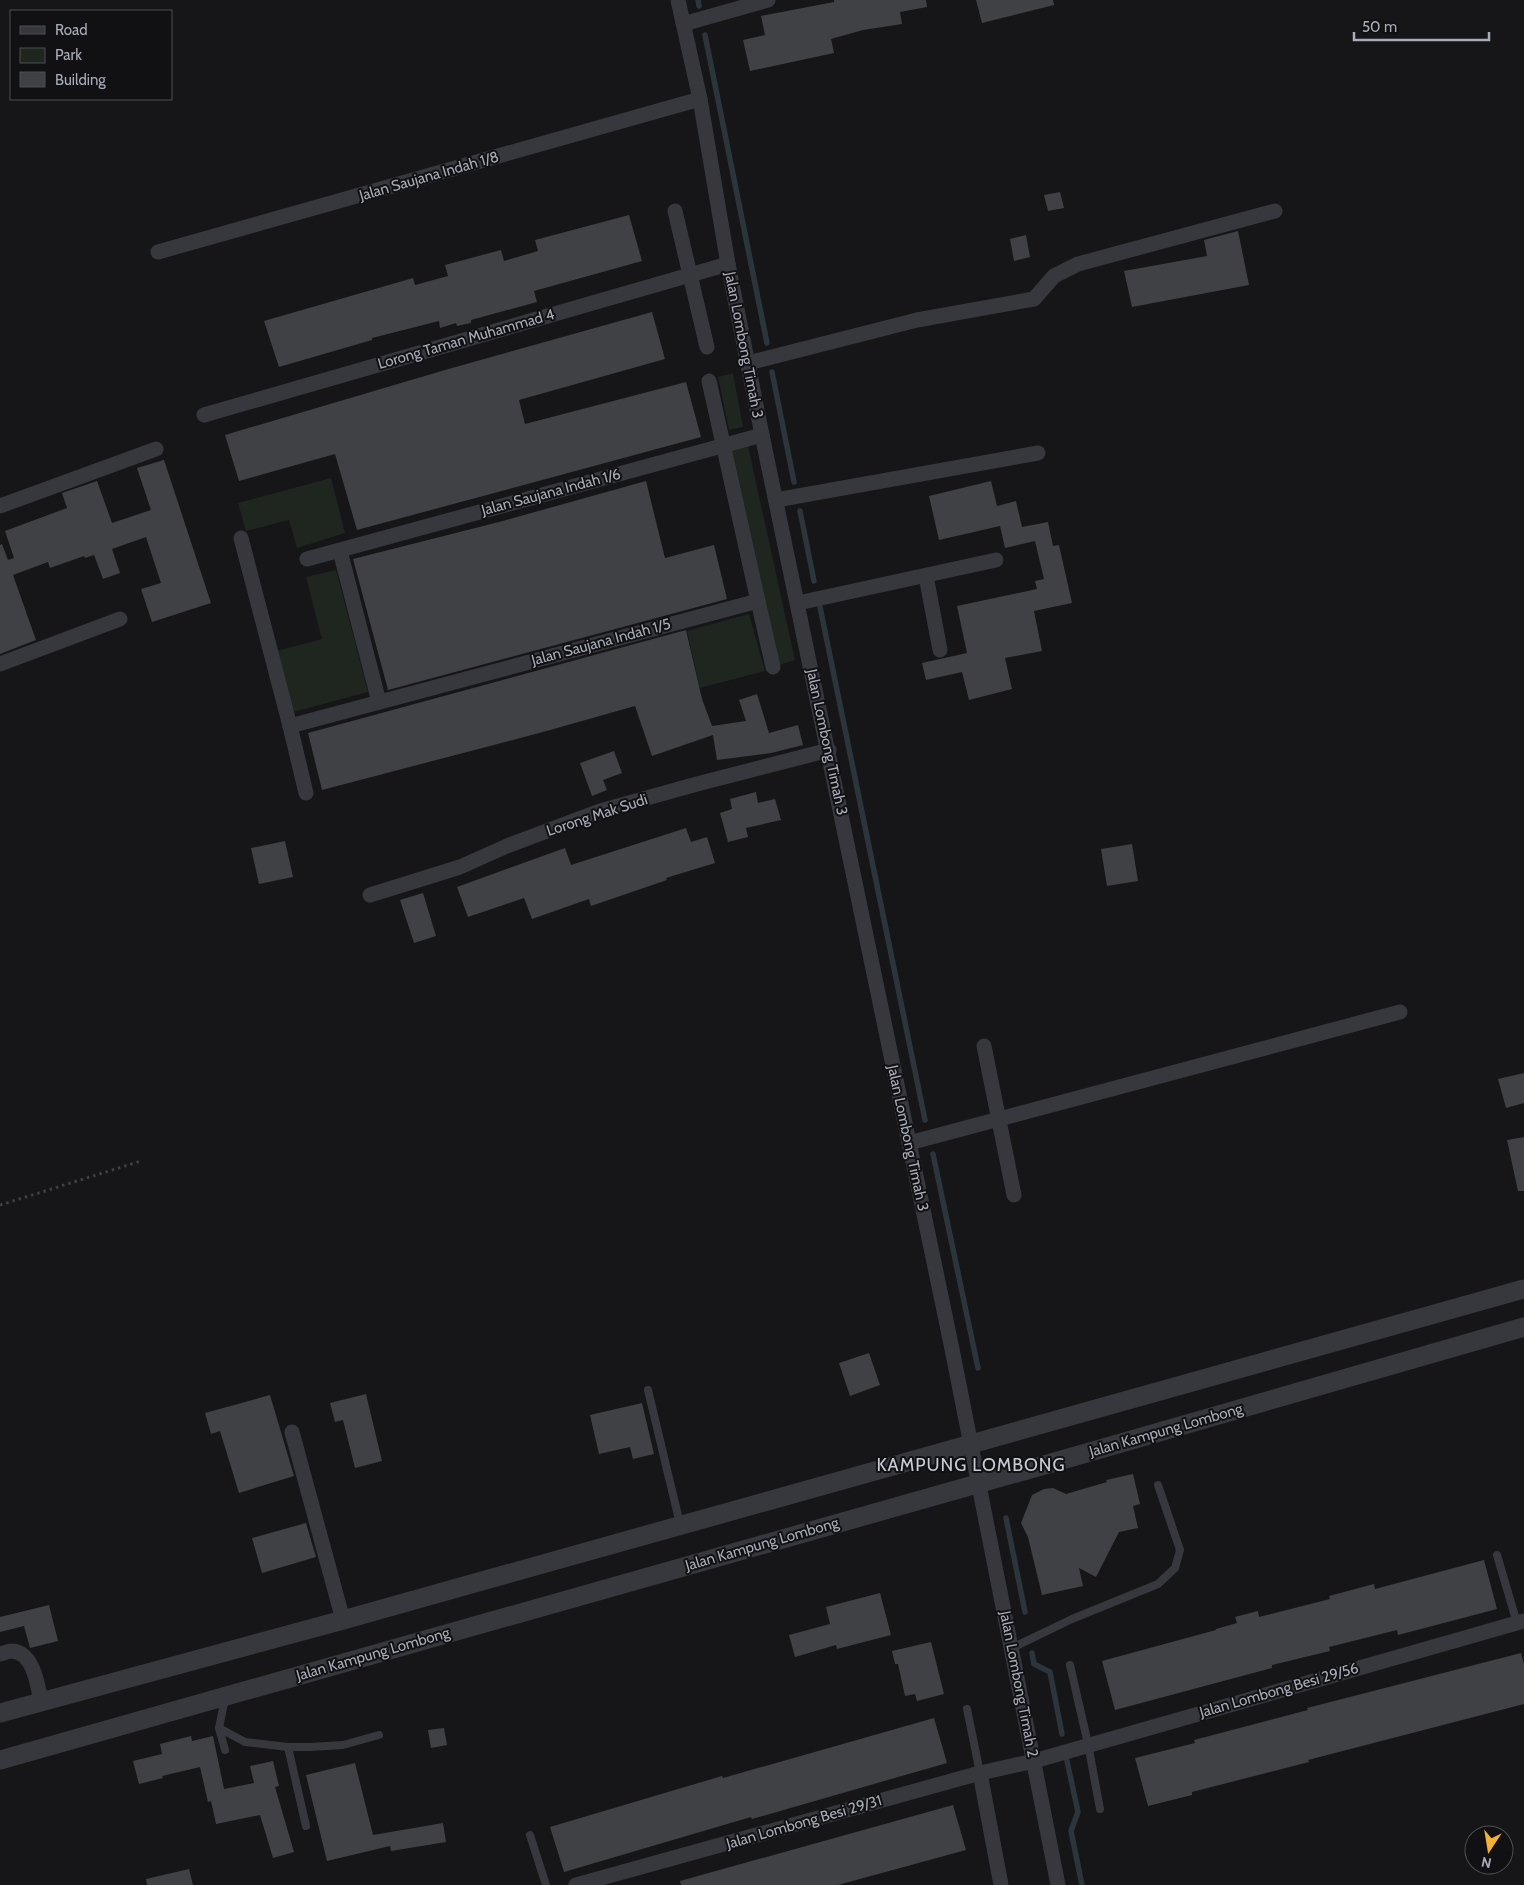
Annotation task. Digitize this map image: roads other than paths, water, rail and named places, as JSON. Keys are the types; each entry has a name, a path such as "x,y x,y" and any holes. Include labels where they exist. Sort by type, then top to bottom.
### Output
{"street":[{"name":"Jalan Lombong Timah 3","path":"678,0 700,99 728,264 762,435 829,750 979,1483"},
{"path":"683,24 768,0"},
{"name":"Jalan Saujana Indah 1/8","path":"158,252 700,99"},
{"path":"676,211 707,347"},
{"path":"748,363 917,320 1034,299 1054,276 1078,264 1275,211"},
{"name":"Lorong Taman Muhammad 4","path":"204,415 728,264"},
{"path":"709,381 773,667"},
{"name":"Jalan Saujana Indah 1/6","path":"307,559 723,444 762,435"},
{"path":"0,506 156,449"},
{"path":"776,500 1038,453"},
{"path":"241,538 306,793"},
{"path":"340,550 379,702"},
{"path":"798,603 996,560"},
{"path":"926,576 940,650"},
{"name":"Jalan Saujana Indah 1/5","path":"290,726 758,601"},
{"path":"0,664 120,620"},
{"name":"Lorong Mak Sudi","path":"370,895 460,867 507,846 600,811 829,750"},
{"path":"909,1142 1400,1012"},
{"path":"984,1046 1014,1196"},
{"path":"0,1713 681,1526 1524,1289"},
{"name":"Jalan Kampung Lombong","path":"0,1760 1524,1327"},
{"path":"292,1432 343,1620"},
{"name":"Jalan Lombong Timah 2","path":"979,1483 1058,1885"},
{"name":"Jalan Lombong Besi 29/56","path":"1034,1761 1520,1622"},
{"path":"0,1654 13,1651 24,1657 33,1668 42,1702"},
{"name":"Jalan Lombong Besi 29/31","path":"576,1885 980,1773 1034,1761"},
{"path":"980,1773 1001,1885"}],"lane":[{"path":"648,1390 681,1526"},
{"path":"1012,1648 1072,1619 1158,1584 1175,1568 1180,1550 1158,1485"},
{"path":"1497,1554 1520,1622"},
{"path":"1070,1665 1088,1744 1100,1809"},
{"path":"225,1750 219,1728 226,1696"},
{"path":"967,1709 980,1773"},
{"path":"219,1728 245,1742 288,1747 343,1745 379,1735"},
{"path":"288,1747 306,1826"},
{"path":"530,1835 546,1885"}],"waterway":[{"path":"698,0 699,6"},
{"path":"705,35 767,343"},
{"path":"772,372 794,482"},
{"path":"800,511 814,581"},
{"path":"820,607 925,1120"},
{"path":"933,1154 978,1368"},
{"path":"1006,1518 1025,1612"},
{"path":"1032,1653 1034,1664 1050,1672 1062,1734"},
{"path":"1067,1761 1078,1812 1071,1831 1082,1885"}],"district":[{"name":"KAMPUNG LOMBONG","path":"971,1465"}]}
